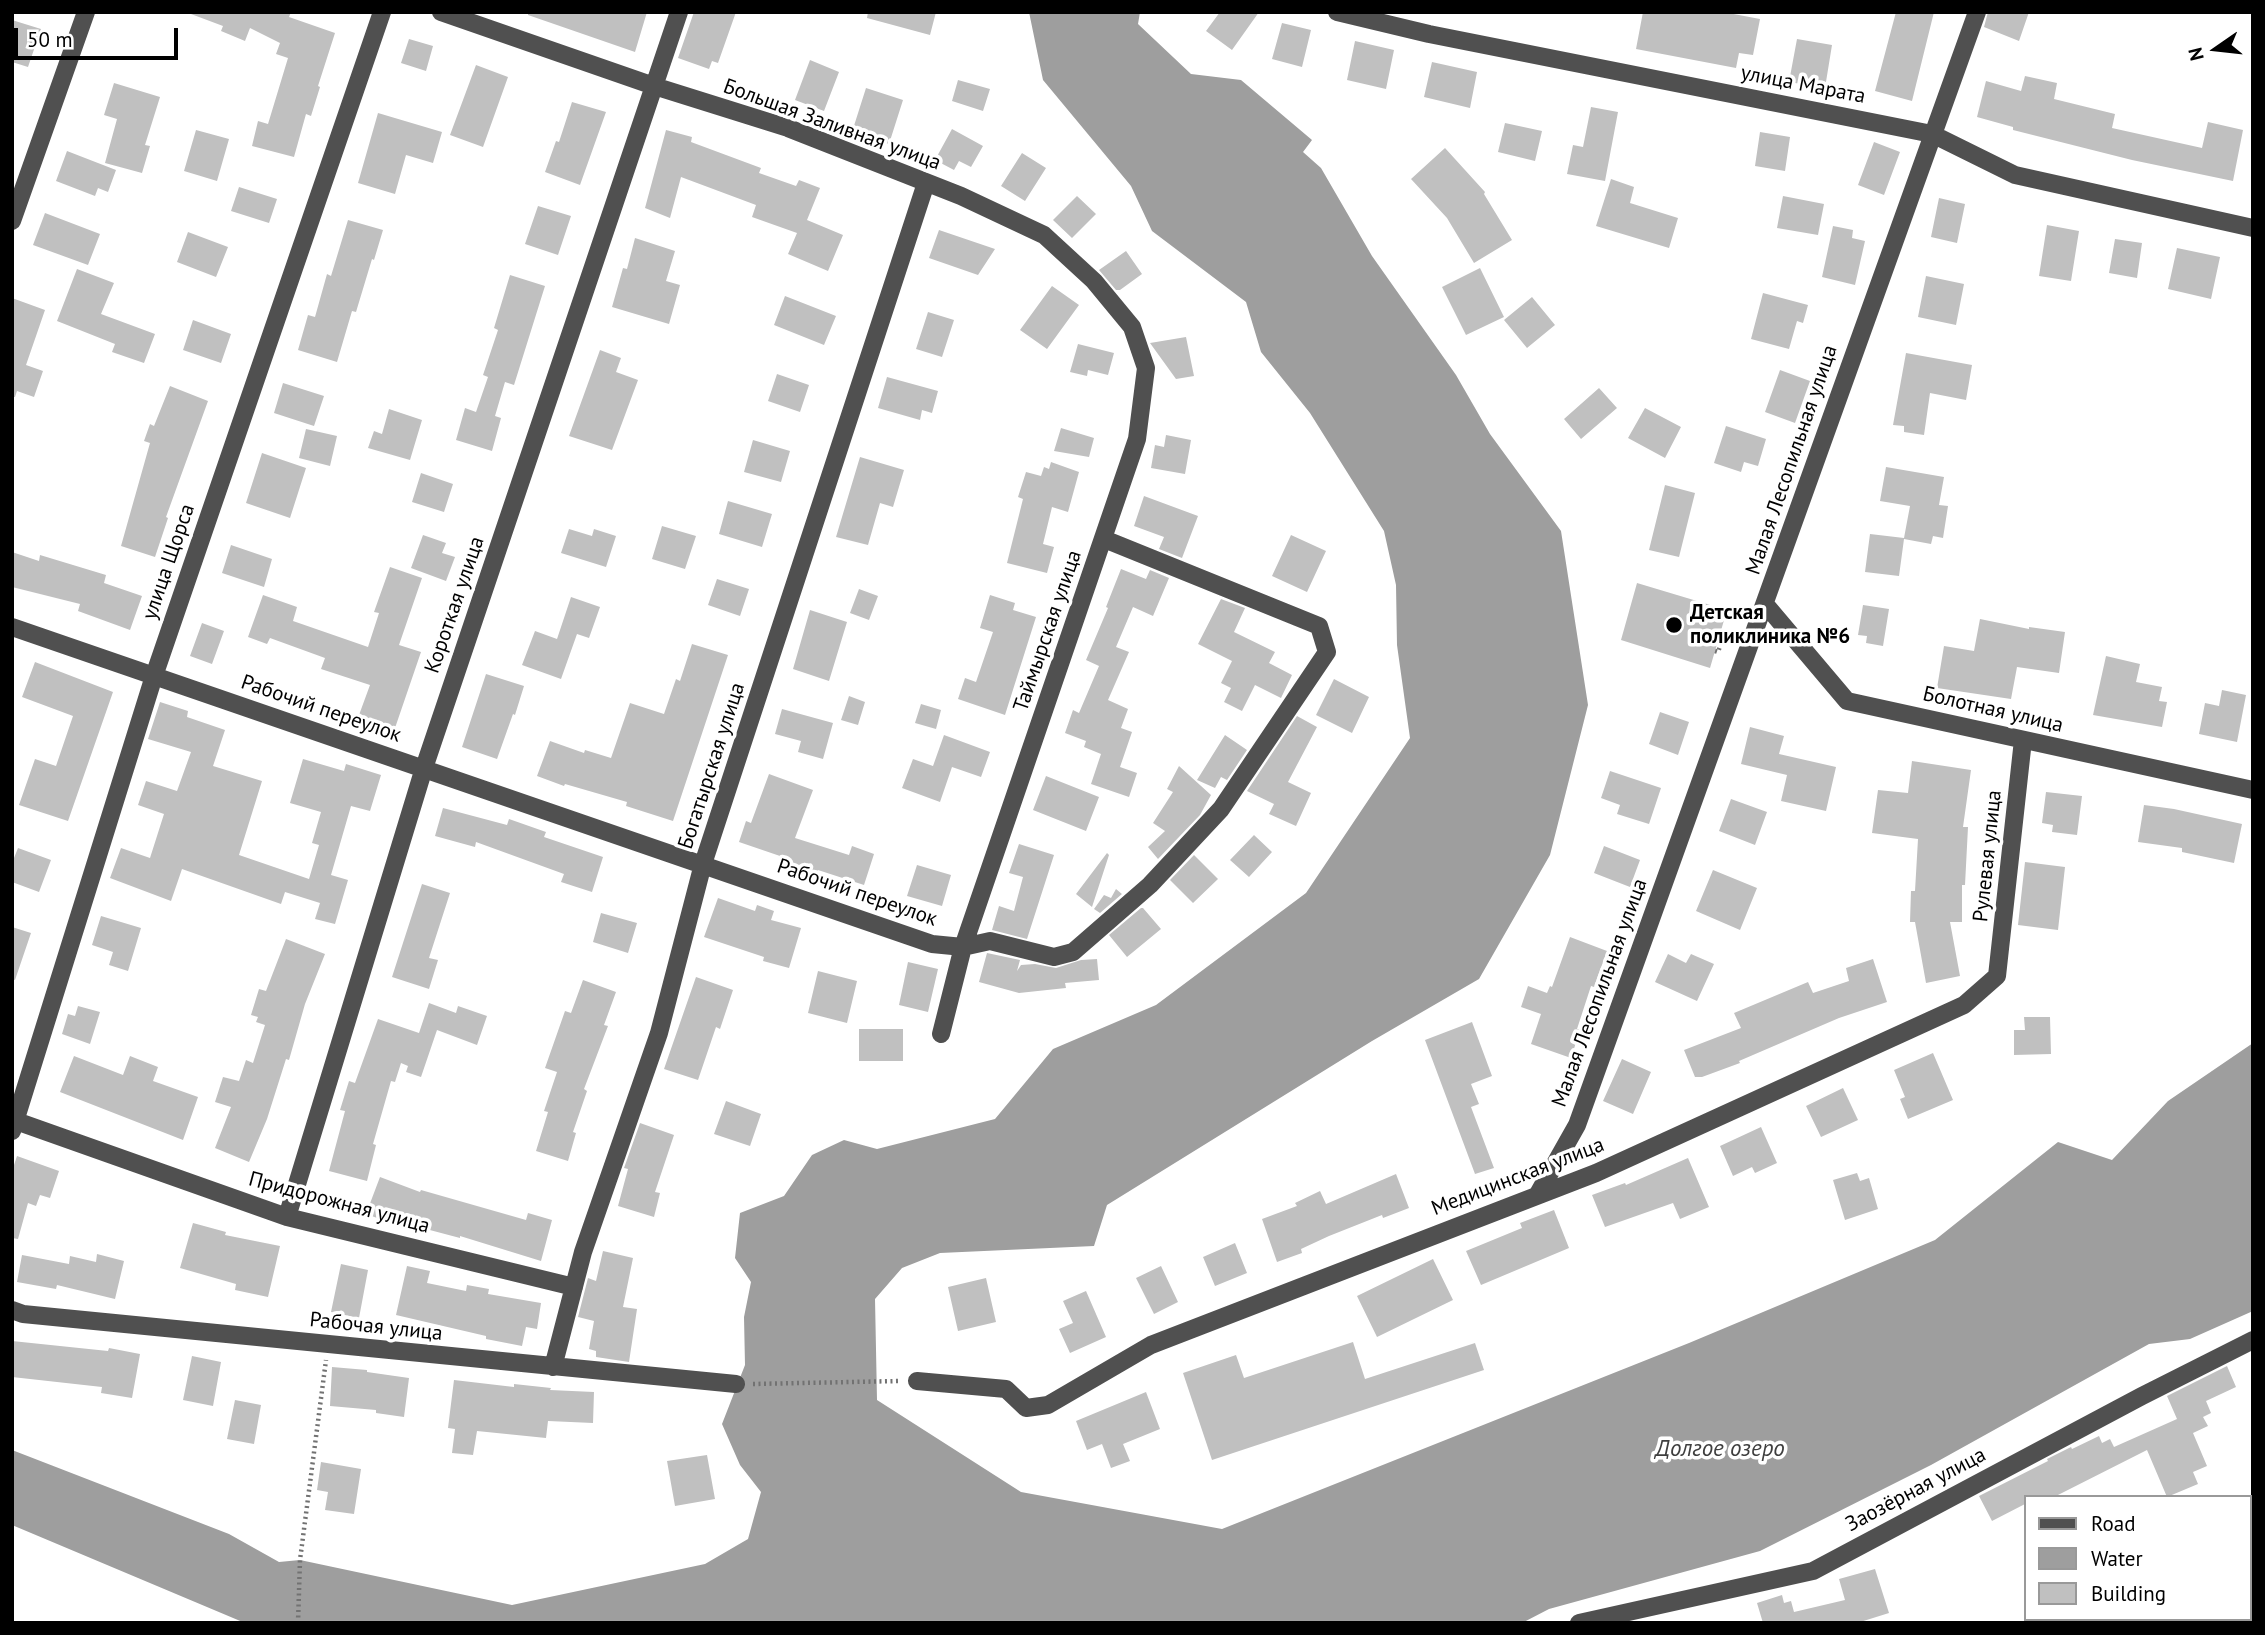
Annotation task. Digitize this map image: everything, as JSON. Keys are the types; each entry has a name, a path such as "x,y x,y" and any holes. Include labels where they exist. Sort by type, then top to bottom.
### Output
{"street":[{"path":"12,221 86,12"},
{"name":"улица Щорса","path":"14,1126 153,676 382,12"},
{"name":"Большая Заливная улица","path":"441,12 654,86 788,128 961,196 1044,235 1094,281 1132,327"},
{"name":"Короткая улица","path":"287,1217 424,768 679,12"},
{"name":"улица Марата","path":"1337,12 1429,34 1932,134 2015,175 2253,228"},
{"name":"Малая Лесопильная улица","path":"1538,1194 1577,1125 1977,12"},
{"name":"Богатырская улица","path":"553,1367 583,1252 659,1033 704,864 926,183"},
{"name":"Таймырская улица","path":"942,1034 963,947 1137,439 1146,368 1132,327"},
{"name":"Рабочий переулок","path":"12,627 932,944 963,947 990,940 1054,957 1073,952 1150,885 1221,809 1326,652 1319,625 1104,539"},
{"name":"Болотная улица","path":"1765,604 1847,701 2253,790"},
{"name":"Рулевая улица","path":"1997,976 2023,740"},
{"name":"Медицинская улица","path":"917,1381 1006,1389 1026,1408 1048,1405 1151,1345 1596,1173 1964,1005 1997,976"},
{"name":"Придорожная улица","path":"14,1126 287,1217 575,1287"},
{"name":"Рабочая улица","path":"12,1310 23,1314 736,1384"},
{"name":"Заозёрная улица","path":"1579,1623 1812,1571 2253,1340"}],"path":[{"path":"1715,651 1718,652 1724,635"},
{"path":"298,1623 300,1560 328,1345"},
{"path":"736,1384 917,1381"}],"water":[{"name":"Долгое озеро","path":"1029,12 1140,12 1138,24 1191,74 1241,80 1312,140 1303,152 1321,168 1372,256 1456,375 1490,434 1561,531 1588,705 1550,855 1479,979 1372,1041 1107,1205 1094,1246 940,1253 902,1268 875,1299 877,1400 1021,1492 1222,1529 1689,1343 1935,1240 2058,1142 2112,1160 2168,1101 2253,1043 2253,1311 2190,1339 2149,1344 1931,1465 1760,1551 1549,1609 1522,1623 245,1623 12,1525 12,1450 229,1534 279,1562 300,1560 512,1605 705,1564 748,1539 761,1492 740,1465 722,1424 745,1365 744,1317 751,1282 735,1258 740,1213 784,1196 812,1155 844,1140 877,1149 995,1119 1053,1049 1156,1005 1306,893 1410,738 1397,645 1396,585 1384,531 1310,413 1261,352 1246,302 1152,231 1131,186 1043,80"}],"building":[{"path":"191,12 291,12 289,17 335,33 311,116 306,114 294,157 252,146 258,121 268,124 288,58 276,54 280,43 250,28 245,41 221,31 223,26"},
{"path":"528,12 647,12 635,52 528,15"},
{"path":"694,12 736,12 718,63 712,61 709,69 678,58"},
{"path":"868,12 936,12 930,35 867,18"},
{"path":"1220,12 1259,12 1232,50 1206,31"},
{"path":"1643,12 1723,12 1760,19 1753,55 1739,53 1736,68 1636,49"},
{"path":"1896,12 1934,12 1912,101 1875,91"},
{"path":"1988,12 2029,12 2019,41 1984,27"},
{"path":"12,20 41,29 28,67 12,62"},
{"path":"1282,23 1311,30 1302,67 1272,59"},
{"path":"409,39 433,46 426,71 401,63"},
{"path":"1797,39 1832,45 1825,88 1789,82"},
{"path":"1355,41 1394,50 1386,89 1347,80"},
{"path":"810,60 839,72 824,111 795,100"},
{"path":"1432,62 1477,72 1470,108 1424,97"},
{"path":"476,65 508,77 483,147 450,135"},
{"path":"2025,76 2057,83 2054,99 2115,114 2112,128 2202,148 2208,122 2243,130 2233,181 2132,160 2013,130 2013,127 1977,117 1986,81 2021,91"},
{"path":"958,80 990,89 983,111 952,101"},
{"path":"114,83 160,97 145,145 150,146 142,173 105,163 117,119 104,115"},
{"path":"866,88 903,100 889,144 852,132"},
{"path":"572,102 606,112 580,185 545,172 556,141 559,142"},
{"path":"1591,107 1618,112 1605,181 1567,174 1573,145 1583,147"},
{"path":"378,113 442,132 433,163 406,155 395,194 358,183"},
{"path":"1505,123 1542,131 1535,161 1498,152"},
{"path":"952,129 983,146 971,167 959,161 954,170 935,160"},
{"path":"196,130 229,139 217,181 184,171"},
{"path":"666,130 692,137 691,142 761,168 759,173 796,186 799,180 820,188 807,220 843,235 828,271 788,254 797,233 752,217 756,205 681,177 670,218 645,208"},
{"path":"1760,132 1790,137 1785,171 1755,166"},
{"path":"1874,142 1900,152 1884,195 1858,185"},
{"path":"1445,148 1485,192 1512,240 1474,263 1447,218 1411,179"},
{"path":"67,151 116,170 108,192 98,188 95,196 56,181"},
{"path":"1022,153 1046,168 1025,201 1001,186"},
{"path":"1611,179 1634,187 1630,203 1678,218 1669,248 1596,226"},
{"path":"239,187 277,199 269,223 231,211"},
{"path":"1077,196 1096,214 1072,238 1053,220"},
{"path":"1783,196 1824,204 1818,235 1777,228"},
{"path":"1939,198 1965,204 1957,243 1931,237"},
{"path":"538,206 571,216 558,255 525,244"},
{"path":"45,213 100,234 88,265 33,245"},
{"path":"348,220 383,230 356,312 352,311 337,362 298,350 308,315 315,317 327,274 331,276"},
{"path":"2047,225 2079,231 2071,281 2039,276"},
{"path":"1833,226 1853,230 1852,238 1865,241 1855,285 1822,277"},
{"path":"939,230 995,249 978,275 929,258"},
{"path":"188,232 228,247 216,277 177,262"},
{"path":"635,238 675,251 666,281 680,285 669,324 612,307 623,268 627,269"},
{"path":"2115,239 2142,243 2137,278 2109,273"},
{"path":"2177,248 2220,257 2211,299 2168,289"},
{"path":"1126,251 1142,274 1116,290 1099,270"},
{"path":"1480,268 1504,317 1466,335 1442,287"},
{"path":"77,269 114,283 101,314 155,334 144,363 112,352 115,344 57,321"},
{"path":"510,275 545,286 514,385 505,382 495,416 501,418 492,451 456,440 465,408 476,412 488,377 483,375 498,330 494,328"},
{"path":"1926,276 1964,284 1956,325 1918,317"},
{"path":"1052,286 1079,305 1047,349 1020,330"},
{"path":"1763,293 1808,305 1803,323 1797,321 1789,349 1751,339"},
{"path":"785,296 836,316 824,345 774,325"},
{"path":"1532,297 1555,325 1527,348 1504,320"},
{"path":"12,298 45,310 26,365 43,371 34,397 17,391 15,397 12,397"},
{"path":"928,312 954,320 942,357 916,349"},
{"path":"193,320 231,334 221,363 183,350"},
{"path":"1186,337 1194,376 1176,379 1150,343"},
{"path":"1078,344 1114,353 1108,375 1088,370 1087,376 1070,372"},
{"path":"600,350 621,358 616,372 638,380 612,450 569,436"},
{"path":"1906,353 1972,365 1966,400 1930,393 1924,435 1904,432 1904,426 1893,425"},
{"path":"1780,370 1810,381 1795,423 1765,412"},
{"path":"777,374 809,385 800,412 768,401"},
{"path":"887,377 938,391 932,413 922,410 920,420 878,408"},
{"path":"283,383 324,396 314,426 274,413"},
{"path":"170,386 208,401 166,517 168,518 155,557 121,546 150,443 144,441 150,424 154,426"},
{"path":"1599,388 1617,408 1581,439 1564,419"},
{"path":"1645,408 1681,427 1665,458 1628,438"},
{"path":"389,409 422,420 410,460 368,448 374,431 382,434"},
{"path":"1726,426 1766,439 1758,466 1744,462 1741,472 1714,463"},
{"path":"1061,428 1094,438 1089,457 1054,451"},
{"path":"306,429 337,436 330,466 299,458"},
{"path":"1166,435 1191,440 1185,474 1151,468 1155,445 1164,447"},
{"path":"753,440 790,451 781,482 744,472"},
{"path":"262,453 306,468 290,518 246,503"},
{"path":"860,457 904,470 893,507 880,503 868,545 836,537"},
{"path":"1051,462 1079,472 1068,512 1052,507 1043,544 1054,547 1047,573 1007,563 1023,499 1018,497 1026,472 1041,476 1044,467 1049,469"},
{"path":"1886,467 1944,477 1939,505 1948,506 1943,538 1933,536 1931,544 1904,539 1899,576 1865,572 1870,534 1904,538 1910,506 1880,501"},
{"path":"421,473 453,484 444,512 412,502"},
{"path":"1665,485 1695,493 1679,557 1649,550"},
{"path":"1144,496 1198,516 1182,558 1159,549 1164,537 1134,526"},
{"path":"728,501 772,514 762,547 719,534"},
{"path":"662,526 696,536 685,569 652,559"},
{"path":"569,529 592,536 594,529 616,536 606,567 561,553"},
{"path":"423,535 446,543 442,553 455,557 446,581 411,568"},
{"path":"1291,535 1326,551 1307,592 1272,576"},
{"path":"231,545 272,559 264,587 222,573"},
{"path":"12,552 39,561 40,555 106,575 104,583 142,596 130,630 78,611 80,604 12,587"},
{"path":"390,567 422,578 399,645 421,652 395,728 359,715 370,685 321,669 325,658 270,638 267,644 248,637 263,595 297,607 293,621 368,647 379,613 374,612"},
{"path":"1121,569 1146,579 1150,570 1169,578 1153,616 1133,607 1116,647 1129,652 1108,700 1128,709 1121,728 1132,732 1120,767 1137,773 1129,797 1091,784 1101,754 1084,747 1086,741 1065,733 1073,710 1079,713 1099,666 1086,660"},
{"path":"717,579 749,589 740,616 708,605"},
{"name":"Детская поликлиника №6","path":"1637,583 1727,610 1710,668 1621,640"},
{"path":"859,589 878,596 869,620 850,613"},
{"path":"990,595 1015,603 1013,610 1036,617 1005,715 958,699 965,678 976,682 993,632 980,628"},
{"path":"571,597 600,607 589,638 577,634 561,679 522,665 535,631 557,639"},
{"path":"1221,599 1245,608 1234,632 1275,652 1269,663 1292,675 1281,698 1255,685 1242,711 1224,702 1231,688 1221,683 1232,661 1198,644"},
{"path":"1863,605 1889,609 1883,646 1866,643 1867,636 1858,635"},
{"path":"810,610 847,622 829,681 793,669"},
{"path":"1980,619 2029,629 2065,632 2059,673 2017,667 2011,699 1937,688 1944,646 1974,651"},
{"path":"202,623 224,631 212,664 190,656"},
{"path":"692,644 728,655 673,821 626,806 627,802 565,784 564,786 537,776 550,741 584,753 585,750 611,758 630,703 664,714 676,679 680,681"},
{"path":"2106,656 2140,664 2136,682 2162,687 2159,701 2167,702 2162,727 2093,715"},
{"path":"35,662 113,692 68,821 19,805 35,759 56,766 73,716 22,697"},
{"path":"486,674 524,686 497,759 462,747"},
{"path":"1334,679 1369,697 1352,733 1316,715"},
{"path":"2222,690 2246,695 2237,742 2199,734 2205,703 2219,706"},
{"path":"849,696 865,702 858,725 841,720"},
{"path":"160,702 188,711 187,717 225,730 213,766 262,781 239,855 309,879 319,845 312,843 321,812 290,803 303,759 344,771 346,764 381,775 370,811 351,806 331,875 348,880 335,924 315,919 320,903 285,892 281,904 182,869 171,901 110,878 121,848 150,858 164,814 138,805 146,781 177,791 191,752 148,739"},
{"path":"921,704 941,710 936,729 915,723"},
{"path":"782,709 833,723 823,759 798,752 801,741 775,734"},
{"path":"1660,712 1689,722 1678,755 1649,744"},
{"path":"1297,716 1317,727 1288,782 1311,793 1296,826 1269,814 1274,804 1247,791"},
{"path":"1750,727 1784,736 1779,754 1836,767 1826,811 1781,801 1787,775 1741,764"},
{"path":"944,735 990,752 981,777 952,767 940,802 902,788 913,759 933,766"},
{"path":"1225,735 1247,750 1227,780 1221,777 1215,788 1197,780"},
{"path":"1912,761 1971,770 1963,827 1968,827 1965,885 1962,885 1962,922 1950,922 1960,976 1926,983 1915,922 1910,922 1918,839 1872,833 1878,790 1908,793"},
{"path":"1179,766 1211,795 1200,815 1158,859 1148,847 1165,831 1153,823 1173,792 1167,789"},
{"path":"1610,771 1661,788 1649,824 1617,814 1620,805 1601,798"},
{"path":"769,774 813,790 795,838 849,855 852,846 874,854 864,885 818,870 816,877 777,865 780,856 739,842 746,821 751,823"},
{"path":"1046,776 1099,797 1086,831 1033,810"},
{"path":"2046,792 2082,796 2077,835 2052,832 2053,825 2042,823"},
{"path":"1731,799 1767,812 1755,845 1719,831"},
{"path":"2144,805 2242,824 2234,863 2182,852 2182,848 2138,842"},
{"path":"443,808 507,825 509,819 546,832 544,837 603,857 592,892 561,882 564,874 476,842 475,847 435,836"},
{"path":"1254,835 1272,852 1249,877 1230,860"},
{"path":"1019,844 1054,855 1027,939 992,930 999,906 1014,911 1023,877 1009,873"},
{"path":"1604,846 1640,860 1630,887 1594,873"},
{"path":"18,848 51,860 39,892 12,882 12,863"},
{"path":"1107,853 1109,855 1092,907 1076,894"},
{"path":"1194,855 1218,879 1193,903 1170,880"},
{"path":"2025,862 2065,867 2058,930 2018,925"},
{"path":"917,865 951,875 942,906 907,896"},
{"path":"1713,870 1757,888 1740,930 1696,911"},
{"path":"422,884 450,893 429,958 438,960 429,989 392,977"},
{"path":"1116,889 1122,894 1100,913 1094,909 1104,895 1111,898"},
{"path":"718,898 755,911 757,905 774,911 771,920 801,928 789,968 763,961 764,957 704,937"},
{"path":"1141,908 1161,929 1127,957 1109,935"},
{"path":"601,913 637,923 628,953 593,942"},
{"path":"101,916 141,928 128,971 109,965 113,952 92,945"},
{"path":"12,927 31,933 15,980 12,979"},
{"path":"1570,937 1607,951 1594,987 1591,986 1571,1058 1531,1044 1541,1014 1521,1007 1528,986 1547,993 1550,986 1552,987"},
{"path":"286,939 325,954 305,1004 289,1060 286,1059 267,1119 249,1162 215,1148 231,1107 215,1102 223,1077 239,1081 246,1060 253,1063 265,1025 256,1022 258,1017 251,1015 259,989 266,991"},
{"path":"987,953 1020,960 1017,971 1021,965 1035,964 1056,968 1081,960 1097,959 1099,980 1065,983 1066,988 1019,993 979,982"},
{"path":"1668,954 1686,963 1691,954 1714,964 1697,1001 1655,982"},
{"path":"1873,959 1887,1002 1839,1018 1739,1061 1740,1063 1695,1077 1684,1050 1741,1028 1734,1013 1808,982 1813,993 1849,981 1846,968"},
{"path":"908,962 938,969 928,1012 899,1005"},
{"path":"818,971 857,981 847,1023 808,1013"},
{"path":"696,977 733,990 720,1029 716,1027 698,1080 664,1069"},
{"path":"583,980 616,992 604,1025 608,1026 584,1089 587,1091 573,1132 576,1133 568,1161 536,1151 548,1112 544,1111 557,1072 545,1068 565,1011 571,1013"},
{"path":"429,1003 456,1013 458,1006 487,1016 477,1045 437,1030 421,1077 406,1072 408,1066 401,1063 395,1082 391,1081 373,1144 376,1145 367,1181 329,1171 345,1111 340,1110 349,1081 355,1083 378,1019 419,1033"},
{"path":"78,1006 100,1012 90,1044 62,1034 68,1014 75,1016"},
{"path":"2024,1017 2050,1017 2051,1054 2014,1055 2014,1030 2025,1030"},
{"path":"1472,1022 1492,1076 1471,1084 1479,1104 1471,1107 1494,1168 1475,1174 1425,1040"},
{"path":"859,1029 903,1029 903,1061 859,1061"},
{"path":"1933,1053 1953,1100 1908,1119 1900,1099 1905,1097 1894,1070"},
{"path":"74,1056 123,1075 130,1056 158,1067 153,1081 198,1097 183,1140 60,1092"},
{"path":"1622,1059 1651,1072 1633,1114 1603,1101"},
{"path":"1843,1088 1858,1120 1821,1137 1806,1106"},
{"path":"726,1101 761,1114 750,1146 714,1134"},
{"path":"640,1123 674,1135 655,1192 660,1193 654,1217 618,1206 628,1169 624,1168"},
{"path":"1761,1127 1777,1163 1755,1173 1752,1167 1733,1176 1720,1146"},
{"path":"17,1156 59,1171 50,1198 40,1195 36,1206 28,1203 18,1239 12,1238 12,1171"},
{"path":"1688,1158 1709,1207 1680,1219 1673,1203 1605,1227 1592,1195 1625,1183 1626,1185"},
{"path":"1857,1173 1860,1181 1869,1178 1878,1209 1845,1220 1833,1180"},
{"path":"1396,1174 1409,1208 1383,1218 1382,1215 1329,1236 1301,1249 1302,1253 1277,1262 1262,1219 1297,1206 1295,1203 1320,1191 1326,1204"},
{"path":"380,1177 420,1192 421,1190 526,1220 528,1213 552,1220 541,1261 460,1236 392,1220 391,1223 366,1214"},
{"path":"1554,1210 1569,1248 1481,1285 1466,1251 1522,1228 1520,1223"},
{"path":"193,1223 226,1232 225,1235 280,1246 268,1297 235,1290 236,1284 180,1268"},
{"path":"1235,1243 1247,1273 1215,1286 1203,1257"},
{"path":"603,1251 633,1258 623,1307 637,1309 629,1362 596,1357 596,1351 589,1349 594,1321 578,1317 588,1278 596,1281"},
{"path":"97,1254 124,1261 115,1299 57,1285 56,1289 17,1282 22,1255 69,1264 70,1256 96,1262"},
{"path":"1433,1259 1453,1300 1377,1337 1357,1296"},
{"path":"341,1264 368,1270 359,1318 331,1312"},
{"path":"407,1266 430,1271 427,1283 466,1291 467,1285 489,1289 488,1294 541,1303 537,1329 526,1327 522,1346 396,1315"},
{"path":"1161,1266 1178,1302 1154,1314 1136,1278"},
{"path":"986,1278 996,1322 958,1331 948,1287"},
{"path":"1086,1291 1106,1337 1070,1353 1059,1329 1073,1323 1063,1301"},
{"path":"12,1341 108,1351 109,1348 140,1354 132,1398 101,1393 102,1387 12,1377"},
{"path":"1353,1342 1365,1379 1475,1343 1484,1370 1212,1460 1183,1373 1236,1355 1244,1378"},
{"path":"192,1356 221,1362 213,1406 183,1400"},
{"path":"2227,1366 2236,1387 2206,1401 2211,1413 2203,1417 2208,1426 2193,1433 2207,1466 2193,1472 2198,1484 2166,1495 2147,1450 2058,1495 2024,1495 2024,1505 1992,1521 1979,1496 2071,1447 2072,1449 2099,1436 2102,1443 2110,1439 2114,1447 2177,1419 2167,1396"},
{"path":"332,1367 409,1378 404,1417 376,1413 376,1410 330,1406"},
{"path":"454,1380 594,1392 593,1423 548,1421 546,1438 477,1431 473,1455 452,1453 455,1429 448,1428"},
{"path":"1146,1392 1160,1429 1123,1444 1130,1461 1111,1468 1102,1444 1087,1450 1076,1421"},
{"path":"235,1400 261,1405 254,1444 227,1439"},
{"path":"707,1455 715,1499 675,1506 667,1461"},
{"path":"321,1462 361,1469 354,1514 325,1510 328,1492 317,1490"},
{"path":"1875,1569 1889,1613 1857,1623 1763,1623 1757,1603 1782,1595 1784,1603 1791,1601 1794,1612 1845,1600 1839,1579"}],"place":[{"name":"Детская поликлиника №6","path":"1674,625"}]}
